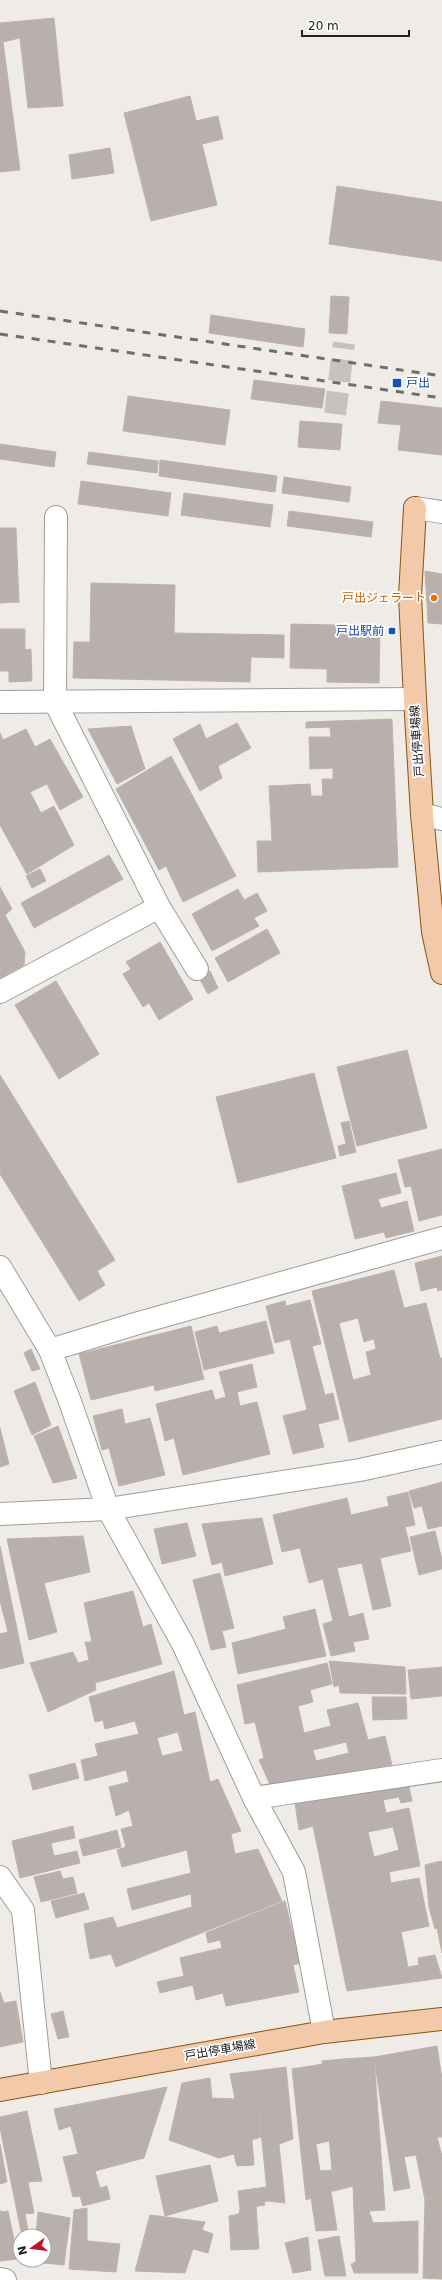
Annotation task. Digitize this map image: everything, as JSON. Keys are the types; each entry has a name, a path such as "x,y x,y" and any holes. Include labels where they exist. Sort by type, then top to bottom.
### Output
{"main road":[{"name":"戸出停車場線","path":"415,508 410,596 415,699 432,816 433,932 442,973"},
{"name":"戸出停車場線","path":"0,2090 324,2032 442,2019"}],"street":[{"path":"415,508 442,512"},
{"path":"56,517 55,702 159,907 197,969"},
{"path":"0,702 415,699"},
{"path":"0,992 159,907"},
{"path":"50,1350 143,1322 442,1238"},
{"path":"0,1267 50,1350 108,1509 183,1644 254,1798 294,1872 324,2032"},
{"path":"0,1514 108,1509 360,1470 442,1452"},
{"path":"254,1798 442,1770"},
{"path":"0,1877 23,1910 41,2083"},
{"path":"0,2279 5,2280"}],"building":[{"path":"54,18 63,106 28,108 20,38 3,42 20,170 0,172 0,23"},
{"path":"190,96 196,121 218,116 223,139 202,144 217,205 151,221 124,113"},
{"path":"110,148 114,173 72,179 69,155"},
{"path":"337,186 442,202 442,261 329,244"},
{"path":"331,296 349,297 347,334 329,333"},
{"path":"211,315 305,329 303,347 209,333"},
{"path":"254,380 325,389 322,408 251,399"},
{"path":"128,396 230,410 225,445 123,431"},
{"path":"381,401 442,408 442,455 398,450 401,425 378,423"},
{"path":"300,421 342,424 340,450 298,447"},
{"path":"0,444 56,452 54,467 0,459"},
{"path":"89,452 158,461 157,473 87,464"},
{"path":"160,460 277,476 275,492 159,476"},
{"path":"284,477 351,487 349,502 282,493"},
{"path":"81,481 171,493 168,516 78,504"},
{"path":"184,493 273,505 270,527 181,515"},
{"path":"289,511 373,522 371,537 287,526"},
{"path":"0,528 16,528 19,602 0,603"},
{"name":"戸出ジェラート","path":"425,571 442,574 442,624 428,623"},
{"path":"91,583 175,585 174,633 284,635 284,658 251,657 250,682 73,678 74,642 90,642"},
{"path":"291,624 380,626 379,683 327,682 327,669 290,668"},
{"path":"0,629 25,629 25,650 31,649 32,681 9,682 9,671 0,671"},
{"path":"392,719 398,867 258,872 257,841 272,841 269,786 310,784 311,796 323,796 322,779 333,779 333,768 310,769 309,737 331,737 330,727 306,728 306,722"},
{"path":"237,723 251,748 218,766 222,778 200,791 173,739 200,724 206,739"},
{"path":"131,726 145,769 117,784 88,729"},
{"path":"26,729 35,747 50,739 83,797 60,810 47,784 30,792 41,813 54,806 74,845 27,874 0,825 0,733 3,740"},
{"path":"171,756 236,876 183,902 166,866 159,870 116,789"},
{"path":"109,855 123,879 34,928 21,903"},
{"path":"40,869 46,881 32,888 26,876"},
{"path":"0,887 12,909 5,915 25,952 24,965 0,978"},
{"path":"238,889 244,900 257,893 267,911 254,918 259,926 212,951 192,914"},
{"path":"267,929 280,953 228,982 215,958"},
{"path":"160,942 193,999 159,1020 149,1003 143,1007 123,974 131,969 126,962"},
{"path":"210,971 218,988 208,994 199,978"},
{"path":"56,981 99,1054 59,1079 15,1005"},
{"path":"407,1050 427,1128 357,1146 337,1067"},
{"path":"314,1073 336,1158 238,1183 216,1097"},
{"path":"0,1075 115,1260 97,1271 105,1285 79,1301 0,1174"},
{"path":"349,1121 356,1152 340,1156 338,1146 346,1144 341,1123"},
{"path":"442,1149 442,1215 419,1221 411,1186 405,1187 398,1160"},
{"path":"396,1173 401,1193 378,1199 381,1208 407,1201 414,1231 386,1238 384,1232 355,1239 342,1186"},
{"path":"442,1256 442,1290 438,1291 437,1287 421,1291 415,1263"},
{"path":"394,1270 404,1308 426,1303 440,1358 442,1358 442,1419 349,1442 312,1291","holes":["358,1318 364,1342 374,1339 376,1349 366,1352 371,1375 353,1380 339,1323"]},
{"path":"310,1300 321,1344 312,1346 325,1395 333,1393 339,1419 318,1424 324,1447 293,1454 283,1416 307,1410 290,1339 275,1343 266,1306 285,1301 286,1306"},
{"path":"266,1321 274,1353 204,1370 195,1332 217,1326 219,1333"},
{"path":"191,1326 204,1379 155,1391 154,1385 91,1400 79,1354"},
{"path":"31,1349 40,1369 32,1371 24,1353"},
{"path":"252,1364 257,1387 237,1392 240,1406 257,1402 270,1454 183,1475 174,1438 165,1441 156,1404 212,1390 215,1400 226,1397 219,1372"},
{"path":"35,1382 51,1425 32,1435 14,1391"},
{"path":"122,1409 125,1424 150,1418 165,1475 119,1486 109,1448 102,1450 93,1416"},
{"path":"58,1426 77,1478 53,1483 34,1436"},
{"path":"0,1428 9,1464 0,1467"},
{"path":"442,1482 442,1526 428,1529 422,1506 414,1508 409,1491"},
{"path":"408,1492 415,1525 405,1527 411,1551 380,1558 391,1606 373,1610 362,1563 337,1568 349,1617 363,1613 369,1639 353,1642 355,1651 331,1656 323,1624 333,1621 323,1579 309,1583 300,1548 282,1552 273,1515 347,1498 351,1515 389,1506 387,1497"},
{"path":"262,1518 273,1564 225,1576 222,1562 212,1565 202,1524"},
{"path":"187,1523 196,1556 162,1564 154,1529"},
{"path":"435,1531 442,1560 442,1569 419,1575 410,1537"},
{"path":"83,1536 90,1572 44,1583 57,1632 29,1640 7,1539"},
{"path":"0,1546 24,1663 0,1669 0,1634 8,1632 0,1601"},
{"path":"220,1573 234,1628 222,1631 226,1647 211,1650 193,1580"},
{"path":"133,1591 143,1627 151,1624 162,1664 95,1683 96,1690 48,1712 30,1663 73,1652 78,1663 89,1660 85,1642 92,1642 84,1603"},
{"path":"315,1609 326,1656 238,1674 232,1643 286,1629 283,1617"},
{"path":"329,1661 405,1667 406,1694 340,1693 339,1685 334,1687"},
{"path":"327,1663 332,1684 310,1690 313,1702 298,1706 304,1733 331,1726 327,1710 358,1703 368,1740 385,1736 392,1765 272,1789 259,1760 264,1758 255,1722 245,1724 237,1685","holes":["346,1742 349,1753 316,1761 313,1750"]},
{"path":"442,1667 442,1696 411,1699 408,1670"},
{"path":"174,1671 184,1715 195,1712 210,1782 218,1779 241,1831 231,1834 235,1854 258,1849 282,1901 116,1967 111,1954 90,1959 84,1924 113,1917 117,1928 192,1907 191,1894 132,1910 127,1889 191,1873 187,1850 122,1867 117,1850 126,1847 121,1829 133,1826 129,1810 116,1816 109,1787 129,1782 126,1770 85,1781 81,1760 98,1756 95,1744 139,1734 135,1721 105,1729 103,1720 95,1722 89,1697","holes":["178,1732 183,1751 162,1756 157,1738"]},
{"path":"372,1697 406,1697 407,1719 373,1720"},
{"path":"75,1763 79,1778 33,1790 29,1775"},
{"path":"408,1782 412,1801 401,1803 399,1797 383,1800 386,1813 409,1808 420,1866 389,1872 391,1883 419,1878 429,1926 401,1932 408,1967 419,1965 418,1958 435,1955 442,1978 347,1991 313,1826 299,1830 295,1803","holes":["393,1827 399,1850 374,1857 368,1832"]},
{"path":"73,1826 75,1838 51,1843 54,1856 77,1851 80,1863 20,1878 12,1841"},
{"path":"117,1830 121,1847 83,1856 79,1840"},
{"path":"441,1861 442,1953 437,1928 435,1929 429,1907 425,1865"},
{"path":"60,1871 63,1879 73,1877 77,1893 41,1902 34,1877"},
{"path":"84,1893 89,1909 56,1918 51,1901"},
{"path":"285,1901 300,1963 293,1965 299,1992 226,2006 223,1993 196,2000 193,1985 160,1993 157,1982 184,1976 180,1958 222,1948 220,1940 208,1943 206,1933"},
{"path":"0,1992 4,2003 16,2001 23,2042 0,2047"},
{"path":"63,2011 69,2037 58,2039 51,2014"},
{"path":"437,2046 442,2079 442,2137 437,2137 442,2156 442,2197 425,2200 416,2155 404,2157 410,2188 394,2191 374,2057"},
{"path":"374,2057 385,2210 369,2211 373,2223 418,2221 418,2273 354,2273 351,2264 356,2262 353,2186 343,2059"},
{"path":"343,2059 353,2186 334,2191 322,2061"},
{"path":"323,2064 329,2141 316,2144 320,2171 332,2170 334,2191 331,2191 337,2230 316,2231 311,2198 306,2200 292,2069"},
{"path":"286,2067 293,2139 279,2144 285,2203 268,2201 255,2071"},
{"path":"255,2071 261,2137 252,2140 254,2165 237,2166 234,2154 219,2158 169,2140 182,2083 210,2078 212,2098 235,2099 230,2074"},
{"path":"167,2087 144,2158 95,2171 100,2188 107,2186 110,2199 83,2206 80,2196 73,2197 63,2157 78,2154 71,2126 59,2130 54,2109"},
{"path":"27,2111 42,2181 28,2182 34,2213 25,2214 28,2228 20,2228 0,2128 0,2117"},
{"path":"0,2144 7,2182 0,2184"},
{"path":"210,2165 218,2201 165,2216 156,2176"},
{"path":"266,2187 268,2201 264,2202 265,2205 240,2209 238,2191"},
{"path":"442,2197 442,2279 423,2278 425,2200"},
{"path":"256,2206 259,2249 231,2250 229,2216 239,2214 240,2209"},
{"path":"87,2208 87,2241 120,2244 116,2272 69,2269 74,2210"},
{"path":"0,2210 1,2212 8,2211 12,2230 12,2260 0,2261"},
{"path":"38,2212 70,2218 64,2265 52,2264 52,2228 37,2228"},
{"path":"150,2215 205,2222 202,2230 213,2234 208,2253 193,2249 185,2273 135,2271"},
{"path":"339,2236 346,2276 325,2276 318,2240"},
{"path":"308,2237 311,2270 293,2273 285,2243"}],"tunnel":[{"path":"335,414 344,343"}],"railway":[{"path":"0,311 442,376"},
{"path":"0,334 442,398"}],"place":[{"name":"戸出","path":"397,383"},
{"name":"戸出ジェラート","path":"434,598"},
{"name":"戸出駅前","path":"392,631"}]}
